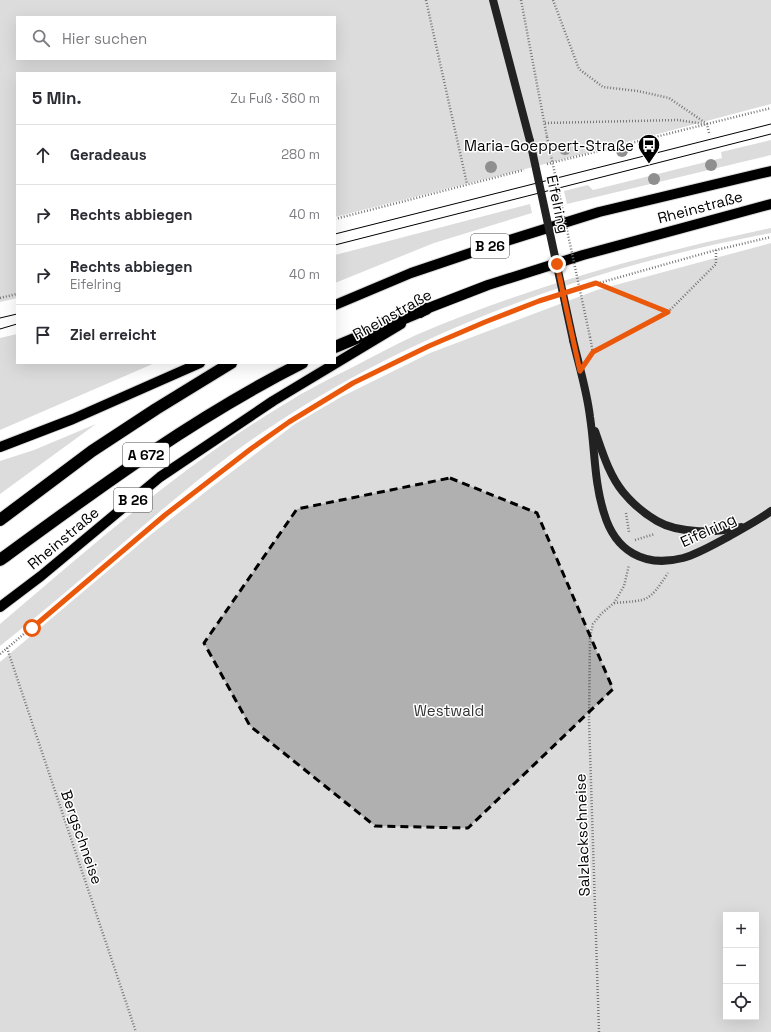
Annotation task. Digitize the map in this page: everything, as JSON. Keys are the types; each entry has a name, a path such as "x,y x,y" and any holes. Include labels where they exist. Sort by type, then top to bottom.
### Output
{"highway":[{"path":"336,347 426,309"},
{"name":"A 672","path":"0,520 92,451 156,409 229,364"},
{"name":"A 672","path":"0,560 146,454 212,412 262,383 300,364"}],"main road":[{"name":"Eifelring","path":"493,0 530,141 590,416 597,478 603,512 613,534 617,541 636,556 654,560 683,558 695,554 753,523 771,511"},
{"name":"Rheinstraße","path":"336,305 411,273 507,240 599,212 771,171"},
{"name":"Rheinstraße","path":"336,363 426,309 488,285 583,255 771,204"},
{"path":"0,446 73,419 198,364"},
{"name":"Rheinstraße","path":"0,608 160,477 273,401 335,364"},
{"name":"Eifelring","path":"590,416 612,474 622,491 642,511 658,522 687,530 707,531 736,528 753,523"}],"path":[{"path":"426,0 467,184"},
{"path":"521,0 547,137 593,352"},
{"path":"553,0 579,69 602,87 638,91 669,98 706,124 709,133"},
{"path":"544,165 771,108"},
{"path":"545,123 678,120 706,124"},
{"path":"336,219 529,169"},
{"path":"568,292 716,250 771,237"},
{"path":"580,371 593,352 668,312 716,264 716,250"},
{"path":"596,283 668,312"},
{"path":"0,298 16,294"},
{"path":"0,654 165,515 252,448 289,422 353,383 429,346 485,322 554,296"},
{"path":"622,491 629,534"},
{"path":"614,603 624,586 631,552"},
{"path":"614,603 642,601 650,598 668,573 683,558"},
{"name":"Salzlackschneise","path":"599,1032 589,720 590,637 593,624 601,614 614,603"},
{"name":"Bergschneise","path":"7,648 136,1032"}],"highlighted area":[{"path":"450,478 537,513 613,689 468,828 375,826 250,726 204,643 297,509"}],"green space":[{"path":"0,0 771,0 771,104 541,165 336,217 336,72 16,72 16,298 0,302"},
{"path":"771,140 771,155 567,204 564,191 588,185 593,190 722,158 721,152"},
{"path":"530,204 532,213 434,243 336,283 336,255"},
{"path":"771,228 771,233 704,247 637,264 572,284 507,307 443,333 381,362 321,395 263,432 225,459 170,503 0,646 0,624 102,537 172,481 208,455 245,429 308,390 416,335 503,301 591,272 681,248"},
{"name":"Westwald","path":"771,243 771,1032 0,1032 0,662 149,536 295,424 341,397 430,353 597,290"},
{"path":"16,334 16,364 153,364 0,430 0,338"},
{"path":"96,424 0,494 0,461 34,450"}],"tram line":[{"path":"336,234 771,124"},
{"path":"336,245 771,134"},
{"path":"0,318 16,314"},
{"path":"0,329 16,324"}],"place":[{"name":"Maria-Goeppert-Straße","path":"649,164"}],"route":[{"path":"32,628 165,515 252,448 289,422 353,383 429,346 485,322 539,301 554,296 568,292 582,287 596,283 668,312 593,352 580,371 563,294 560,279 557,264"}]}
